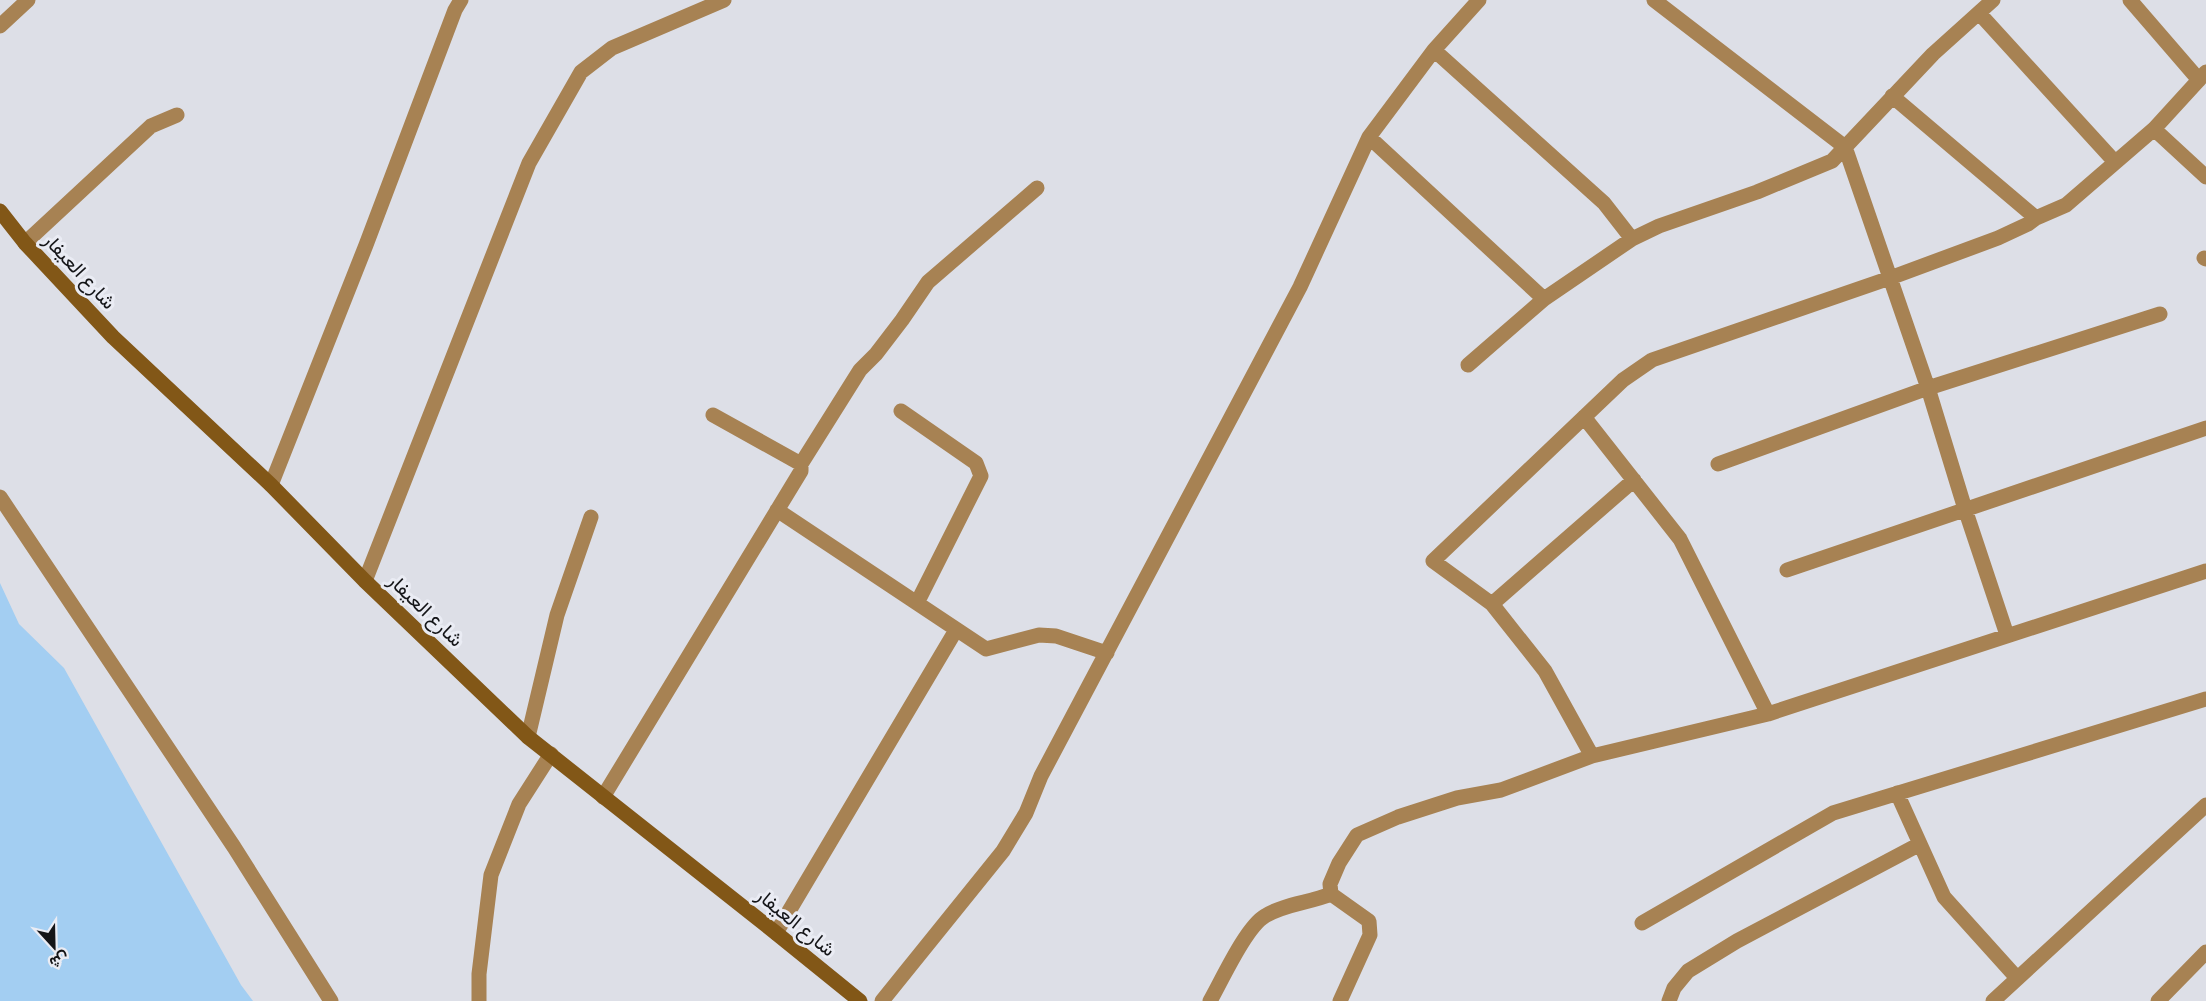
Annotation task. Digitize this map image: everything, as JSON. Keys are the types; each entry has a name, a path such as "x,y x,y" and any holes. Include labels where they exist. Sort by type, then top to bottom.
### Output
{"main road":[{"name":"شارع العيفار","path":"0,211 25,243 113,337 271,484 365,581 528,736 860,1001"}],"street":[{"path":"0,26 28,0"},
{"path":"271,484 366,245 455,10 461,0"},
{"path":"365,581 529,163 581,72 612,48 724,0"},
{"path":"882,1001 1003,851 1026,813 1041,776 1300,287 1369,137 1434,50 1479,0"},
{"path":"1654,0 1845,147 1928,388 2007,635"},
{"path":"1468,365 1544,298 1632,239 1659,226 1757,192 1832,161 1933,54 1993,0"},
{"path":"1592,756 1545,671 1492,604 1432,561 1623,380 1652,360 1890,278 1998,238 2066,205 2154,129 2202,76 2130,0"},
{"path":"1979,13 2115,162"},
{"path":"1434,50 1604,203 1632,239"},
{"path":"1892,96 2036,218"},
{"path":"25,243 151,126 177,115"},
{"path":"2154,129 2206,177"},
{"path":"1369,137 1544,298"},
{"path":"603,797 801,471 801,464 860,370 882,346 928,282 1037,188"},
{"path":"1718,464 1928,388 2160,314"},
{"path":"901,411 976,463 981,476 917,603"},
{"path":"713,415 801,464"},
{"path":"1584,417 1680,539 1768,714"},
{"path":"1787,570 2206,428"},
{"path":"1492,604 1634,480"},
{"path":"0,497 234,847 331,1001"},
{"path":"777,510 986,649 1039,634 1056,636 1107,653"},
{"path":"528,736 556,615 591,517"},
{"path":"1340,1001 1370,935 1369,921 1330,894 1329,884 1357,835 1425,807 1501,790 1592,756 1768,714 2206,571"},
{"path":"776,933 956,630"},
{"path":"1642,923 1833,813 2206,699"},
{"path":"479,1001 479,974 491,875 519,804 551,754"},
{"path":"1897,793 1944,897 2017,978"},
{"path":"1993,1001 2206,805"},
{"path":"1669,1001 1674,988 1688,970 1737,941 1920,844"},
{"path":"1210,1001 1254,923 1279,909 1311,902 1330,894"},
{"path":"2158,1001 2206,952"}],"water":[{"path":"0,583 19,624 64,668 241,985 253,1001 0,1001"}]}
